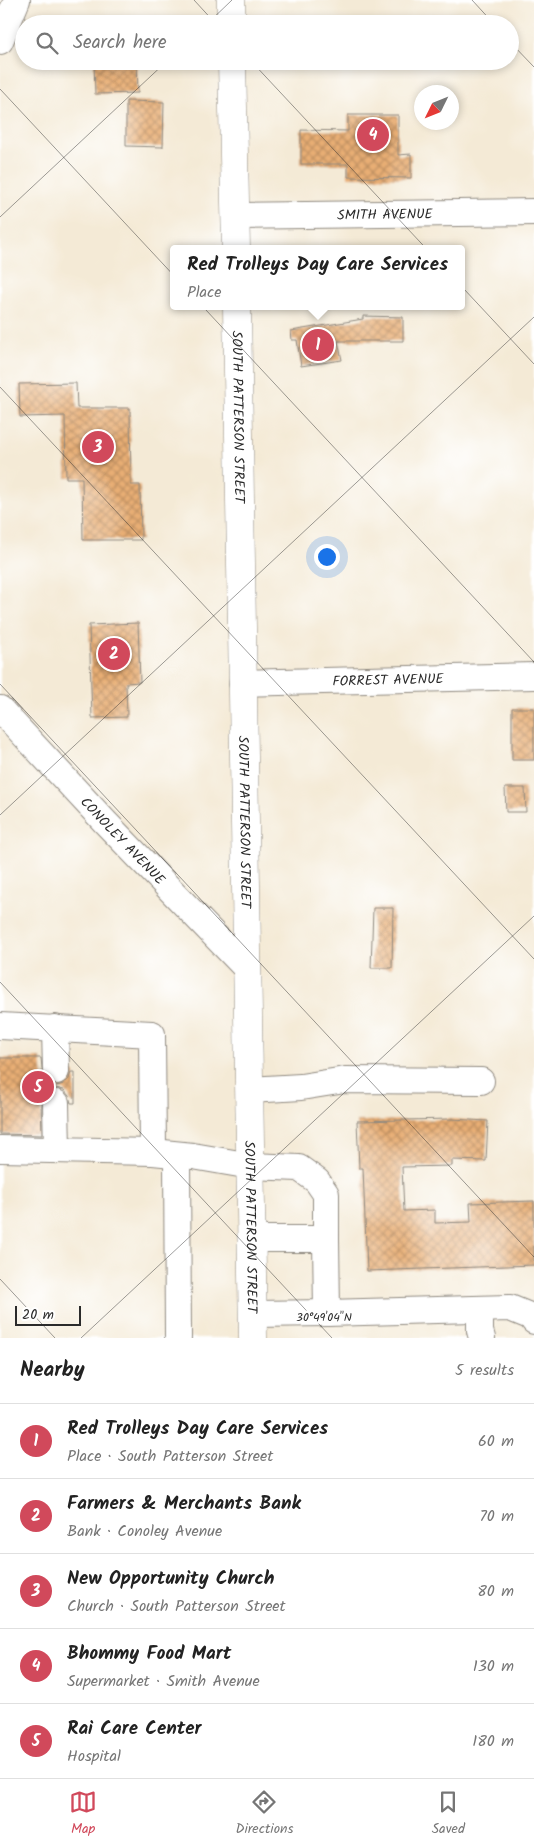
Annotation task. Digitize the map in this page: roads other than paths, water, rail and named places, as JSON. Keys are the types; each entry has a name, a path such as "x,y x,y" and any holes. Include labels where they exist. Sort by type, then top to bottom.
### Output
{"main road":[{"path":"231,0 231,15"},
{"path":"232,70 236,245"},
{"name":"SOUTH PATTERSON STREET","path":"237,310 253,1326"}],"street":[{"path":"0,41 17,0"},
{"name":"SMITH AVENUE","path":"235,216 534,212"},
{"name":"FORREST AVENUE","path":"242,683 534,676"},
{"name":"CONOLEY AVENUE","path":"0,709 105,822 247,969"},
{"path":"0,1026 152,1034 165,1153 178,1338"},
{"path":"55,1028 56,1071"},
{"path":"249,1090 301,1087 345,1080 481,1081"},
{"path":"56,1103 57,1149"},
{"path":"0,1149 165,1153 251,1166 299,1168 317,1181 326,1194 327,1314"},
{"path":"252,1240 326,1239"},
{"path":"253,1326 327,1314 510,1308 532,1317 534,1321"},
{"path":"480,1309 480,1331 482,1338"}],"place":[{"name":"Bhommy Food Mart","path":"373,135"},
{"name":"Red Trolleys Day Care Services","path":"318,345"},
{"name":"New Opportunity Church","path":"98,447"},
{"name":"Farmers & Merchants Bank","path":"114,654"},
{"name":"Rai Care Center","path":"38,1087"}]}
